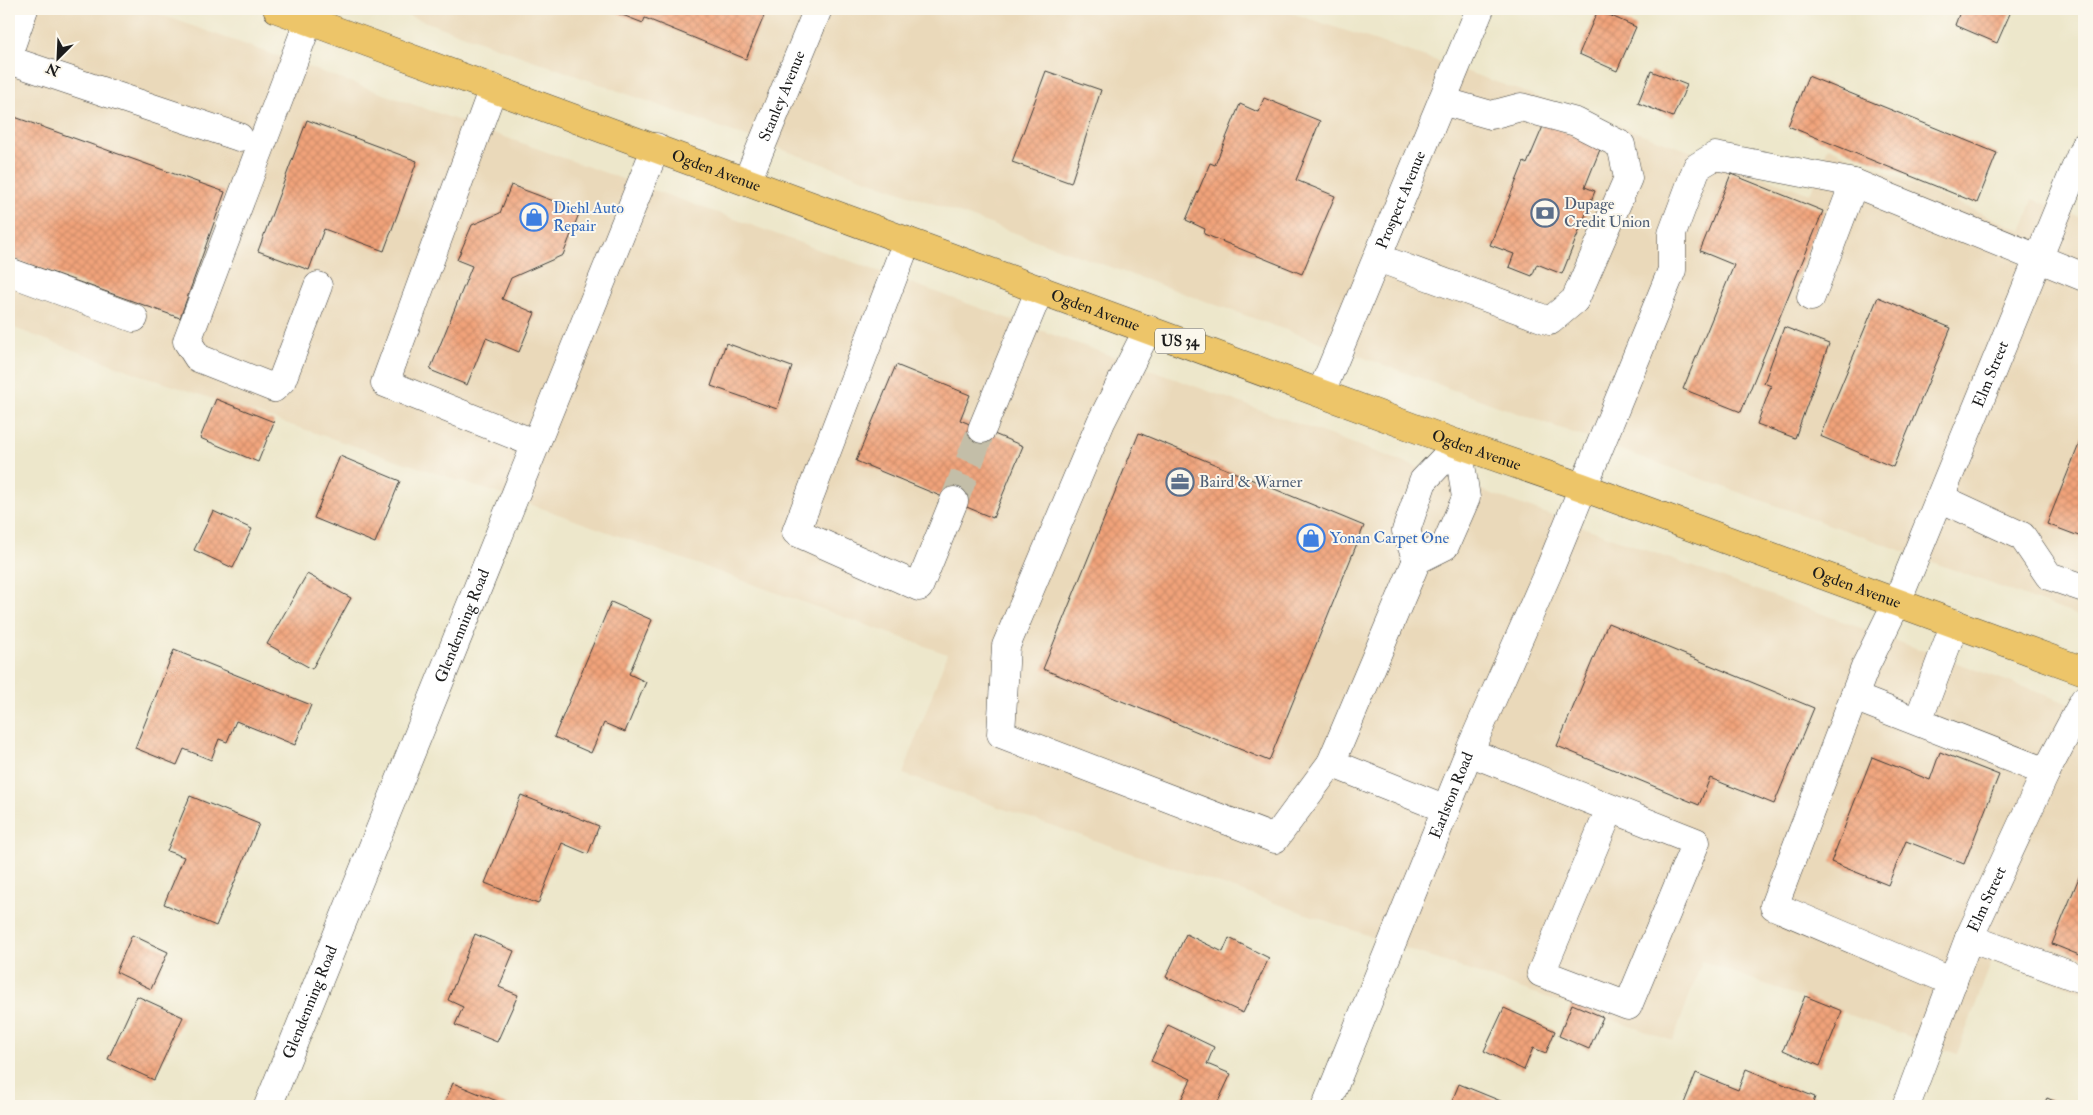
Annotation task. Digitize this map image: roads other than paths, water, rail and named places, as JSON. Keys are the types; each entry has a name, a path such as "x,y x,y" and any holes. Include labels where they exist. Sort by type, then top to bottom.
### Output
{"main road":[{"name":"Ogden Avenue","path":"277,9 1458,444 1582,487 2084,671"}],"street":[{"path":"9,52 24,9"},
{"name":"Stanley Avenue","path":"747,181 818,9"},
{"name":"Prospect Avenue","path":"1322,393 1480,9"},
{"path":"309,20 187,341 198,358 274,388 282,380 318,286"},
{"path":"9,60 240,137"},
{"path":"493,88 385,383 536,444"},
{"path":"1378,258 1550,321 1575,300 1628,178 1621,145 1576,122 1522,107 1491,116 1442,101"},
{"name":"Glendenning Road","path":"268,1106 656,147"},
{"name":"Elm Street","path":"1952,982 1774,906 1866,665 1897,602 2084,147"},
{"name":"Earlston Road","path":"1326,1106 1469,752 1550,568 1672,270 1672,234 1697,167 1715,156 1854,183 2084,277"},
{"path":"1811,297 1854,183"},
{"path":"907,240 796,532 919,587 954,501"},
{"path":"9,272 134,318"},
{"path":"982,429 1040,289"},
{"path":"1148,329 1100,422 1006,646 1001,734 1275,839 1330,763 1417,560 1445,546 1466,498 1458,444"},
{"path":"1417,560 1406,531 1423,481 1458,444"},
{"path":"1940,498 2022,536 2050,576 2084,588"},
{"path":"1918,722 1955,623"},
{"path":"1854,697 2046,772"},
{"name":"Elm Street","path":"1906,1106 1969,938 2046,772 2084,700"},
{"path":"1469,752 1610,810 1696,842 1628,1006 1541,973 1610,810"},
{"path":"1330,763 1446,809"},
{"path":"1969,938 2084,980"}],"tunnel":[{"path":"954,501 982,429"}],"place":[{"name":"Dupage Credit Union","path":"1545,213"},
{"name":"Diehl Auto Repair","path":"534,217"},
{"name":"Baird & Warner","path":"1180,482"},
{"name":"Yonan Carpet One","path":"1311,538"}]}
